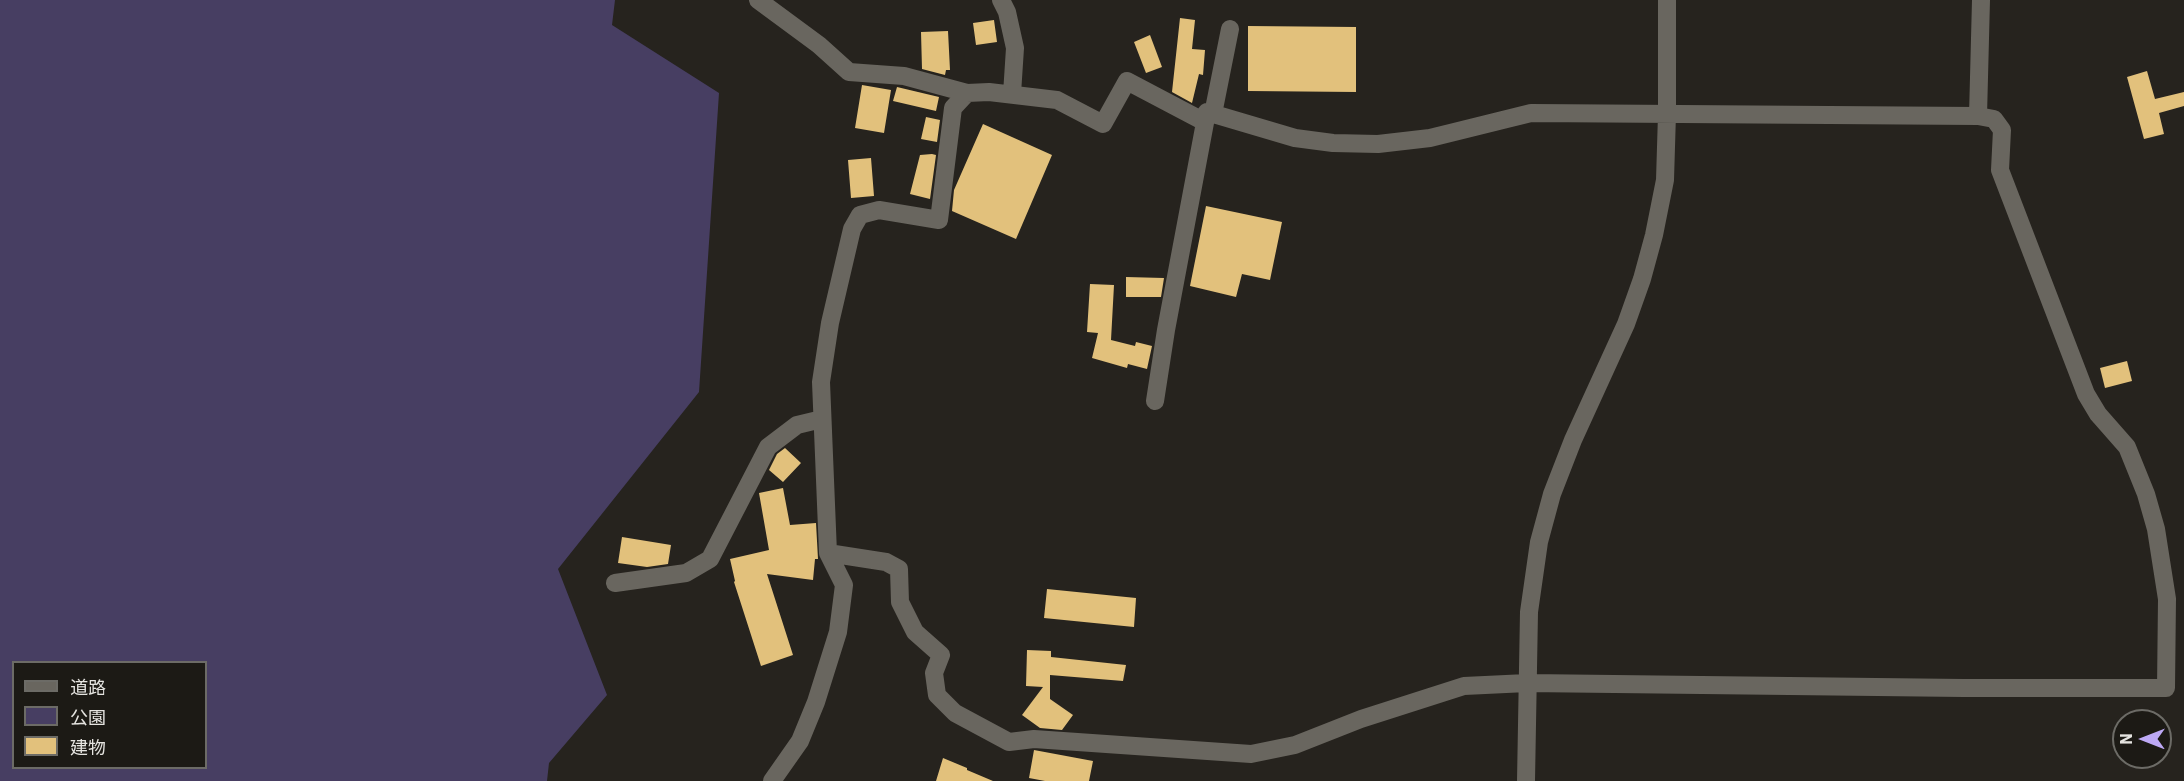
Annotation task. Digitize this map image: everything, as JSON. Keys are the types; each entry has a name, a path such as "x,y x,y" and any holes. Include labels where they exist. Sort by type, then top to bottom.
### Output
{"street":[{"path":"758,0 819,45 849,72 904,76 967,93 989,92 1057,100 1103,124 1127,81 1201,120 1210,113"},
{"path":"1001,0 1007,12 1015,48 1012,94"},
{"path":"1526,781 1528,612 1539,542 1552,494 1626,324 1642,279 1665,180 1667,0"},
{"path":"1978,116 1981,0"},
{"path":"1155,401 1166,330 1210,113 1230,30"},
{"path":"772,781 800,741 816,702 838,633 844,585 828,553 821,382 831,323 852,229 860,214 879,210 939,220 953,108 967,93"},
{"path":"828,553 886,562 899,569 900,602 915,632 941,655 934,673 937,694 955,713 1009,741 1034,739 1251,754 1294,745 1361,719 1464,686 1527,683 2166,688 2176,597 2156,529 2138,470 2127,447 2098,414 2086,394 2000,170 2002,130 1994,119 1978,116 1531,113 1430,138 1378,144 1333,143 1294,138 1210,113"},
{"path":"615,583 686,573 710,559 768,447 797,426 822,419"}],"green space":[{"path":"0,0 615,0 612,25 719,93 699,392 558,569 607,695 549,763 547,781 0,781"}],"building":[{"path":"1180,18 1195,20 1192,49 1205,50 1203,75 1199,74 1192,103 1172,92"},
{"path":"994,20 997,42 976,45 973,23"},
{"path":"1248,26 1356,27 1356,92 1248,91"},
{"path":"948,31 950,70 946,70 945,75 922,69 921,32"},
{"path":"1150,35 1162,67 1146,73 1134,42"},
{"path":"2147,71 2155,99 2184,92 2184,106 2159,113 2164,134 2144,139 2127,77"},
{"path":"862,85 891,90 884,133 855,128"},
{"path":"897,87 939,97 936,111 893,101"},
{"path":"926,117 940,120 937,142 921,139"},
{"path":"983,124 1052,155 1016,239 952,211 954,190"},
{"path":"920,155 936,155 930,199 910,194"},
{"path":"871,158 874,196 851,198 848,160"},
{"path":"1206,206 1282,222 1270,280 1242,274 1236,297 1190,286"},
{"path":"1126,277 1164,278 1161,297 1126,297"},
{"path":"1090,284 1114,285 1111,340 1135,346 1136,342 1152,346 1147,369 1128,364 1127,368 1092,358 1098,333 1087,332"},
{"path":"2127,361 2132,381 2105,388 2100,368"},
{"path":"785,448 801,463 783,482 769,470 777,454"},
{"path":"783,488 790,525 816,523 818,559 815,559 813,580 767,574 793,655 761,666 734,582 730,559 769,550 759,493"},
{"path":"622,537 671,545 668,564 647,567 618,563"},
{"path":"1047,589 1136,598 1134,627 1044,618"},
{"path":"1027,650 1051,651 1051,657 1126,665 1123,681 1050,675 1050,699 1073,715 1062,730 1040,728 1022,715 1043,687 1026,686"},
{"path":"1034,750 1093,761 1089,781 1045,781 1029,778"},
{"path":"943,758 967,768 993,781 936,781"}]}
